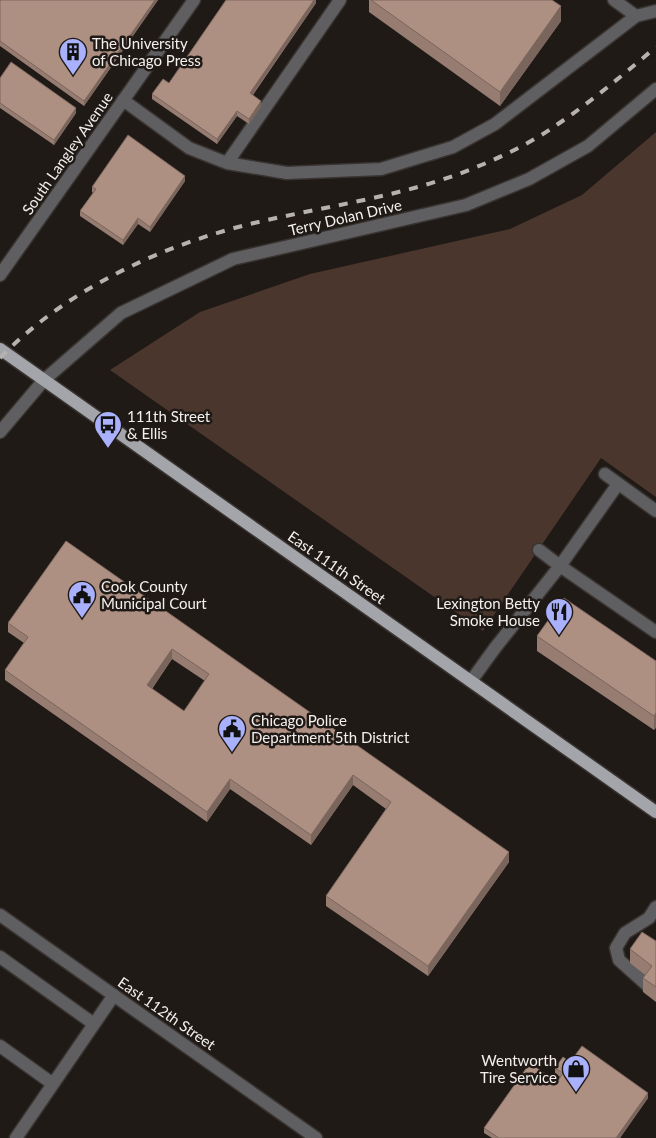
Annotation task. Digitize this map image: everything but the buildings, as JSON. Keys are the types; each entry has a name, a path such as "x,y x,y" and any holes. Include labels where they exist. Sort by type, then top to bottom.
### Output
{"main road":[{"name":"East 111th Street","path":"0,349 656,812"}],"street":[{"name":"South Langley Avenue","path":"0,275 194,0"},
{"path":"227,163 340,0"},
{"path":"614,0 636,16"},
{"path":"123,100 190,148 227,163 287,173 380,169 453,147 495,124 636,16 656,11"},
{"name":"Terry Dolan Drive","path":"0,432 44,380 121,313 233,259 466,205 528,179 588,146 656,89"},
{"path":"605,474 656,511"},
{"path":"471,681 560,566 618,484"},
{"path":"539,550 656,632"},
{"name":"East 112th Street","path":"0,914 316,1138"},
{"path":"648,986 620,960 616,948 625,933 654,916"},
{"path":"0,957 94,1024"},
{"path":"16,1138 114,995"},
{"path":"0,1046 53,1084"}],"shaded area":[{"path":"656,132 656,497 601,458 483,631 110,370 200,312 310,274 510,229 582,195"}],"railway":[{"path":"0,358 26,333 55,311 86,291 151,257 219,232 407,190 456,175 508,153 546,132 571,115 656,47"}],"place":[{"name":"The University of Chicago Press","path":"73,76"},
{"name":"111th Street & Ellis","path":"108,449"},
{"name":"Cook County Municipal Court","path":"82,619"},
{"name":"Lexington Betty Smoke House","path":"559,636"},
{"name":"Chicago Police Department 5th District","path":"232,753"},
{"name":"Wentworth Tire Service","path":"576,1093"}]}
